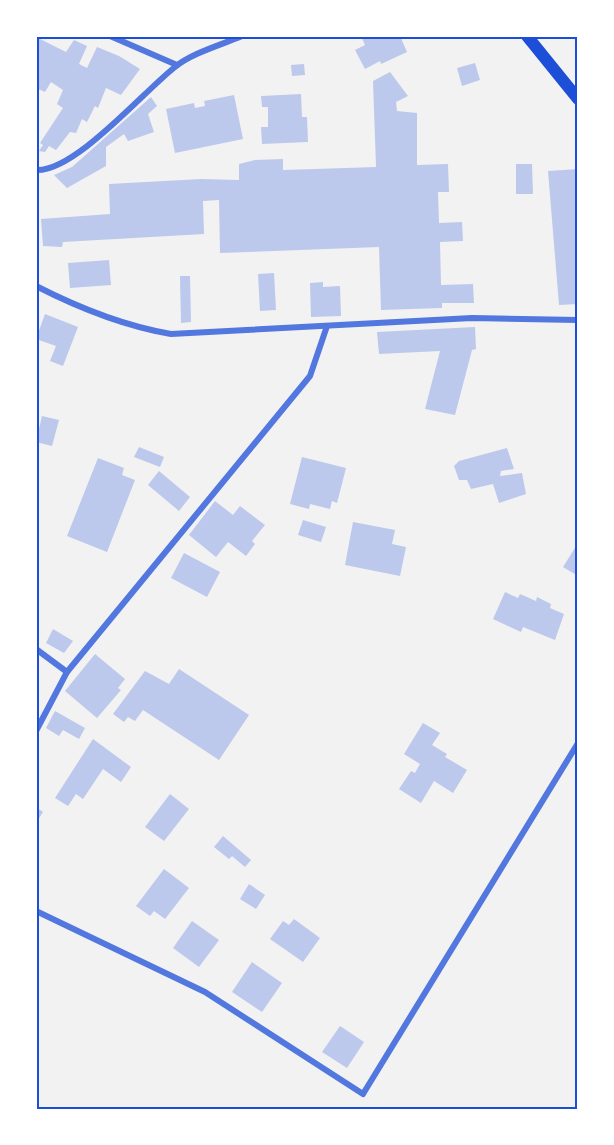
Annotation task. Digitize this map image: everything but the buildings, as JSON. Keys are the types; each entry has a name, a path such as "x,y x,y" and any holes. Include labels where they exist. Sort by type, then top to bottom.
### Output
{"main road":[{"path":"527,36 578,99"}],"street":[{"path":"110,36 177,65"},
{"path":"36,170 47,171 81,151 177,65 242,36"},
{"path":"36,286 68,303 141,329 171,334 472,318 578,320"},
{"path":"36,731 68,672 310,376 327,326"},
{"path":"36,650 68,672"},
{"path":"36,912 205,992 363,1094 578,743"}]}
